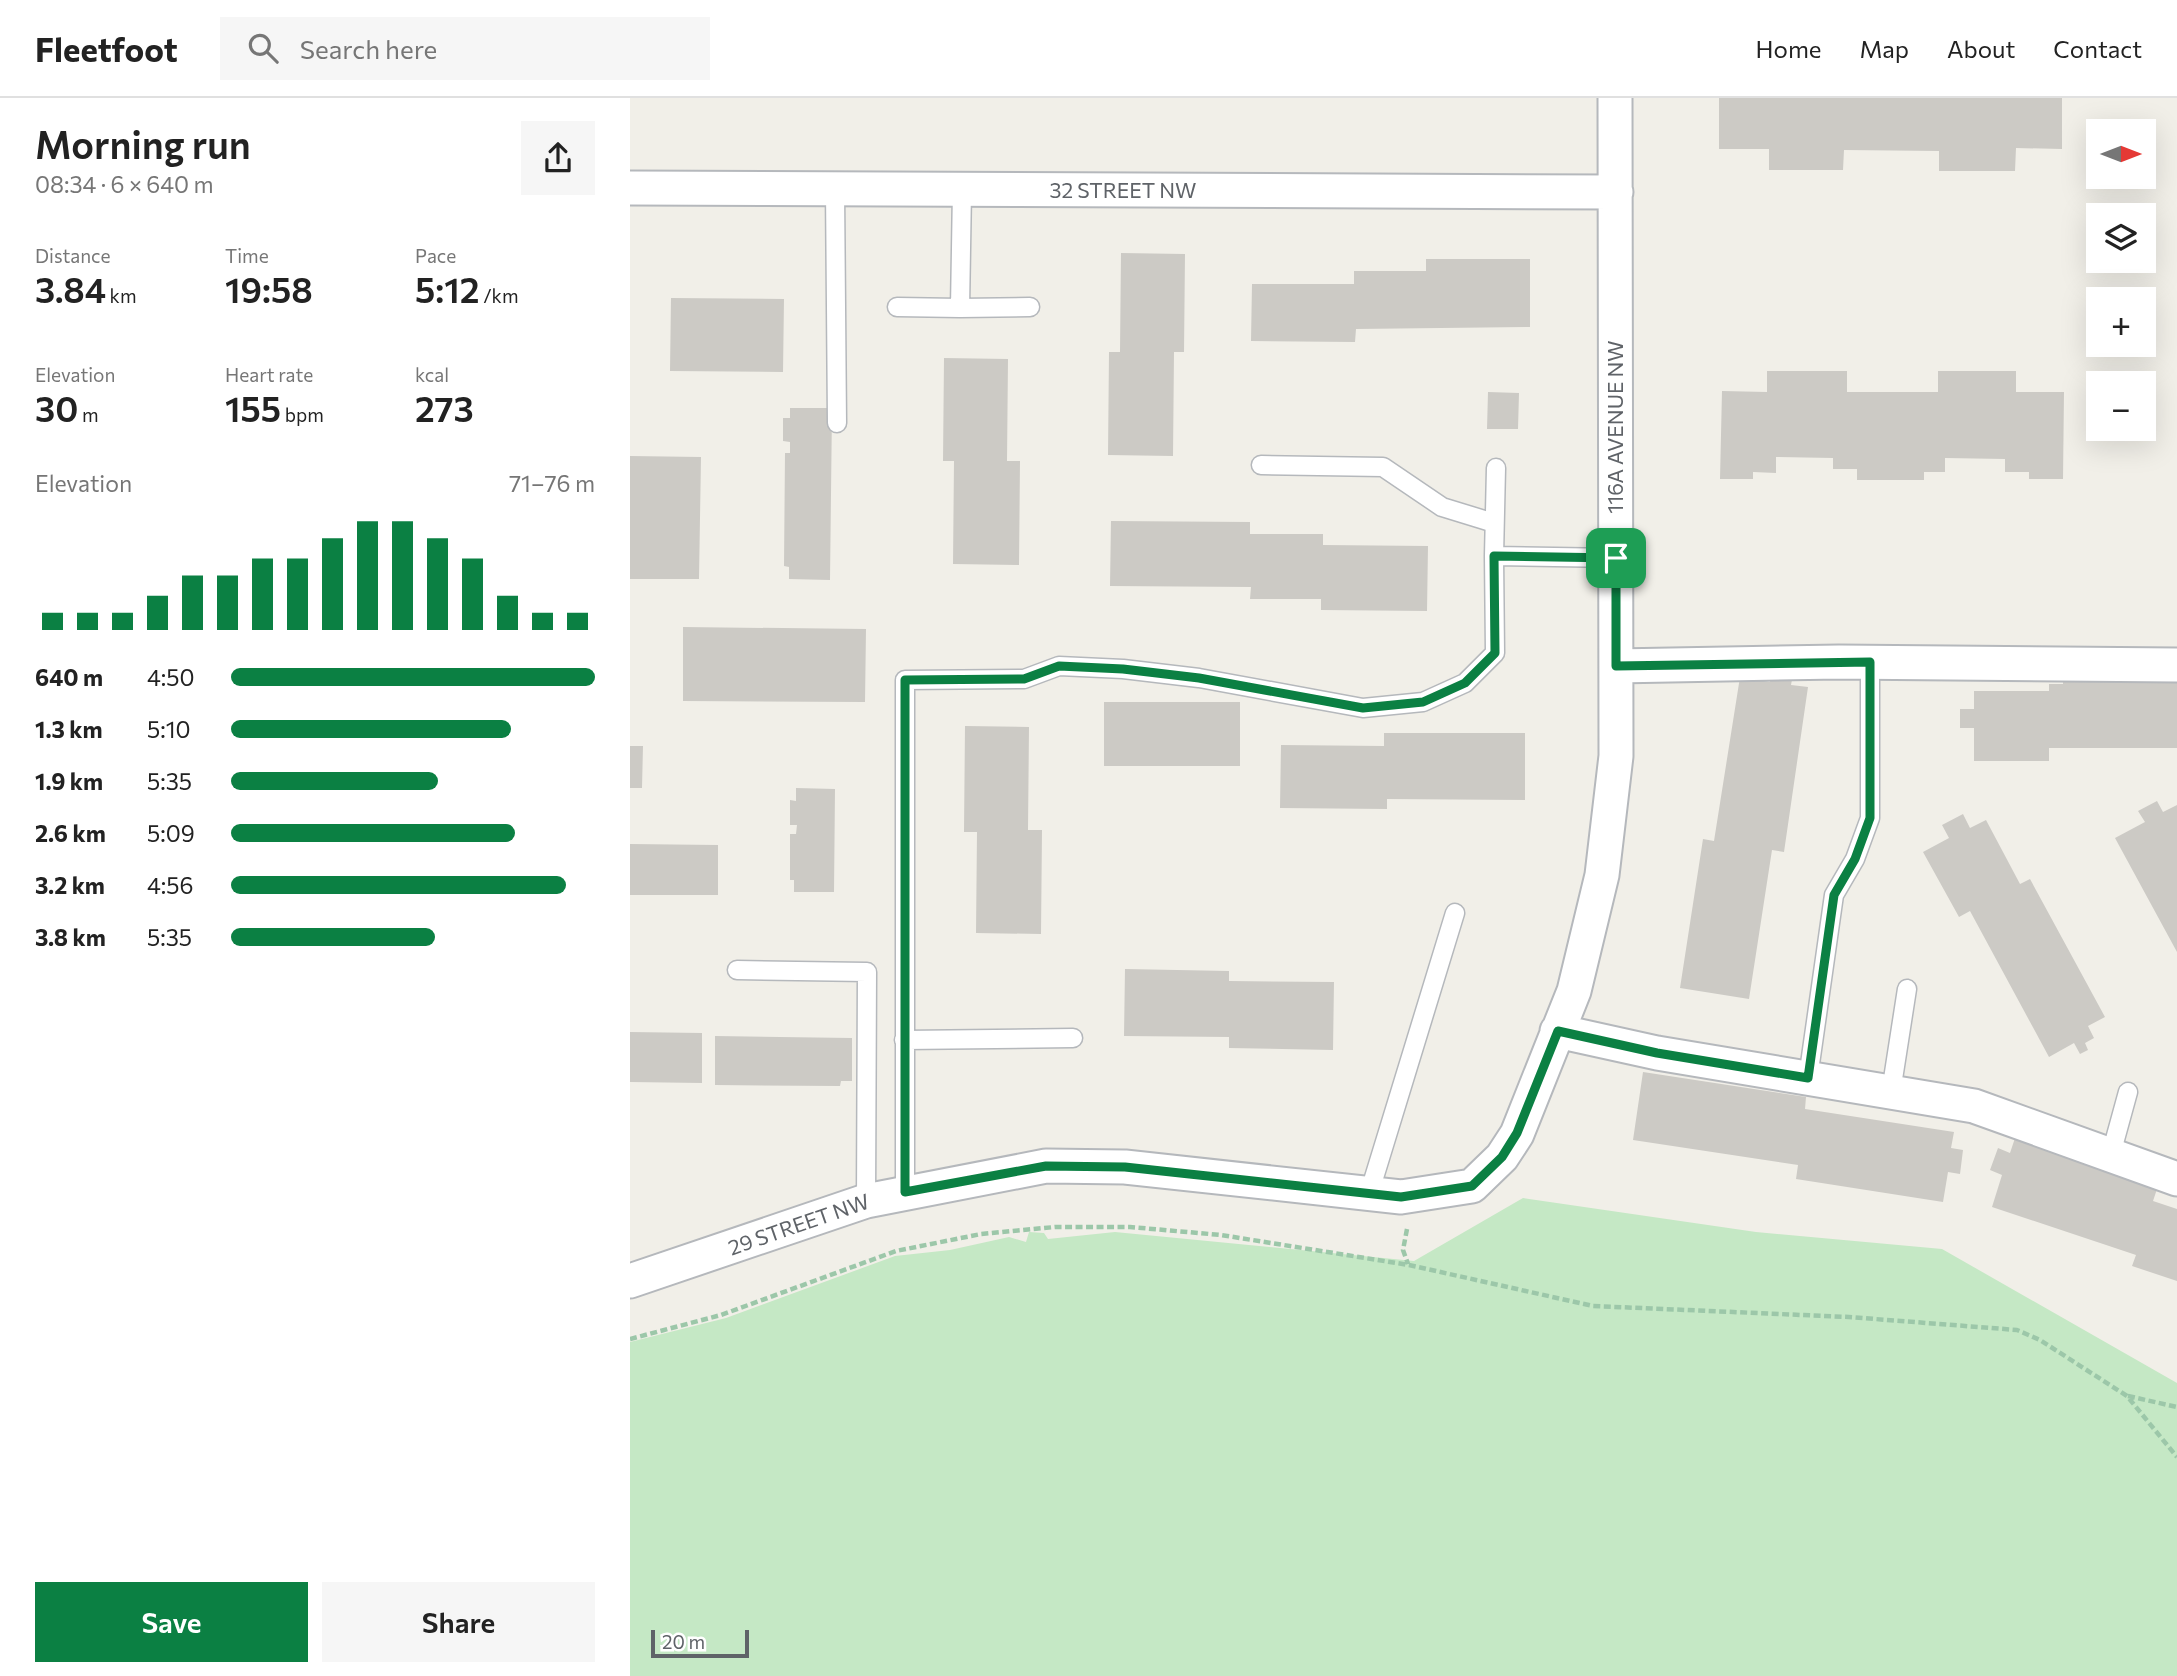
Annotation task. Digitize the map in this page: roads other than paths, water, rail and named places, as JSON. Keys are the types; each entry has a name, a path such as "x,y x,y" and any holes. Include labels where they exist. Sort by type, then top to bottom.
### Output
{"street":[{"name":"116A AVENUE NW","path":"1472,1186 1502,1157 1517,1133 1574,990 1602,875 1616,756 1615,98"},
{"name":"32 STREET NW","path":"630,188 1616,192"},
{"path":"1616,666 1870,662 2177,665"},
{"path":"1558,1031 1657,1053 1974,1106 2177,1179"},
{"name":"29 STREET NW","path":"630,1281 866,1201 1046,1166 1125,1167 1401,1197 1472,1186"}],"lane":[{"path":"835,190 837,423"},
{"path":"960,308 962,190"},
{"path":"897,307 1030,307"},
{"path":"1261,465 1383,467 1442,507 1494,523"},
{"path":"905,1192 905,680 1024,679 1059,666 1199,678 1363,708 1423,702 1465,683 1495,653 1496,468"},
{"path":"1494,556 1616,558"},
{"path":"1808,1078 1834,895 1855,859 1870,818 1870,662"},
{"path":"1369,1194 1455,913"},
{"path":"737,970 867,972 866,1201"},
{"path":"1891,1092 1907,989"},
{"path":"904,1040 1073,1038"},
{"path":"2111,1154 2128,1092"}]}
